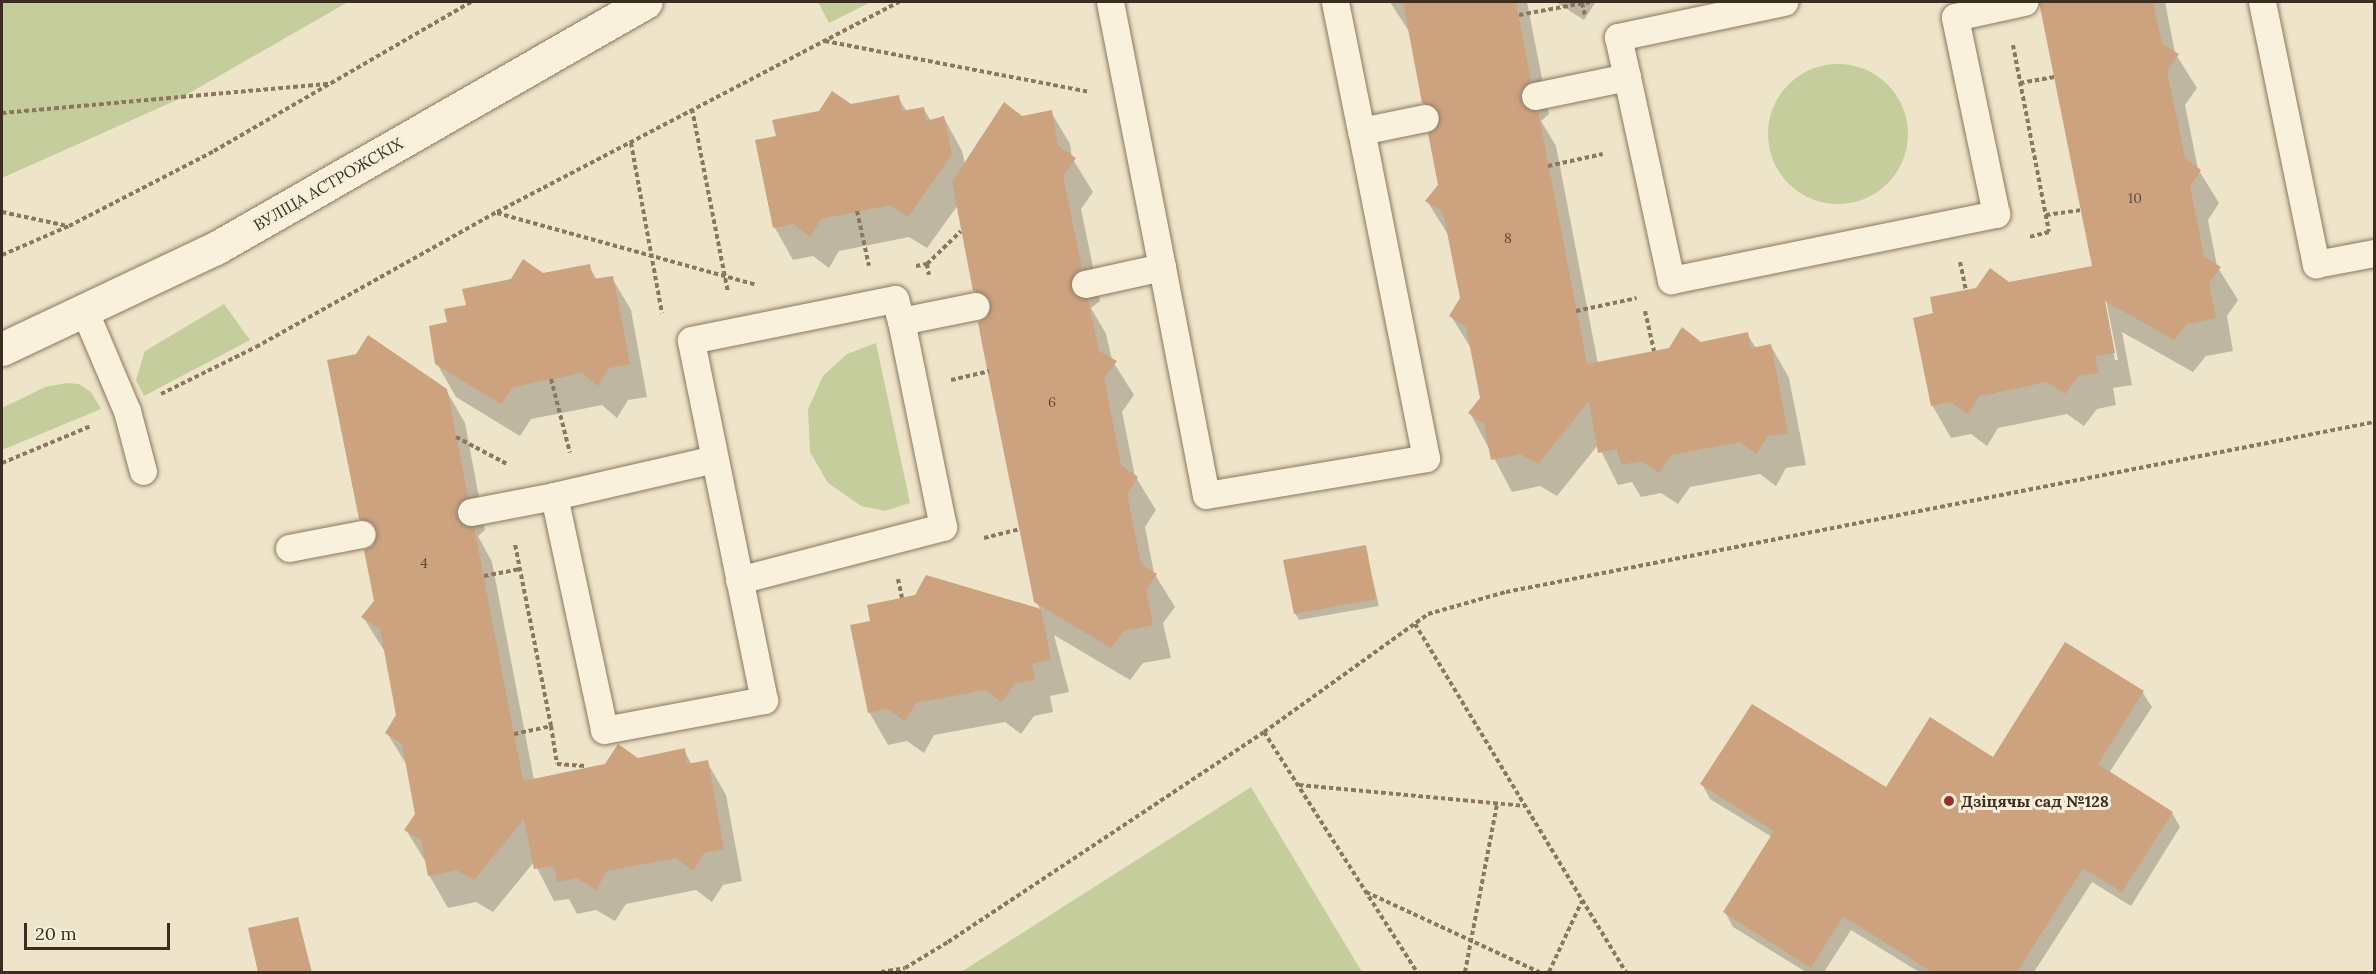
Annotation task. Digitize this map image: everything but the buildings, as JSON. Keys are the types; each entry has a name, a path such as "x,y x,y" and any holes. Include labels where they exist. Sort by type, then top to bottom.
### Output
{"street":[{"name":"ВУЛІЦА АСТРОЖСКІХ","path":"2,349 85,312 216,248 646,2"}],"lane":[{"path":"1110,2 1206,495 1426,458 1335,2"},
{"path":"1784,2 1618,37 1671,280 1996,214 1953,9 2024,2"},
{"path":"2262,2 2316,264 2374,253"},
{"path":"1535,96 1627,77"},
{"path":"1361,132 1425,118"},
{"path":"1085,284 1162,267"},
{"path":"554,496 604,730 764,700 739,580 714,459 691,340 896,299 943,527 739,580"},
{"path":"901,321 976,306"},
{"path":"85,312 127,411 143,471"},
{"path":"471,512 554,496 714,459"},
{"path":"289,548 362,534"}],"path":[{"path":"2,255 69,226 214,151 471,2"},
{"path":"2,463 127,411 256,347 497,212 899,2"},
{"path":"1519,15 1590,2"},
{"path":"824,41 1098,94"},
{"path":"2020,83 2054,77"},
{"path":"2,113 332,83"},
{"path":"692,109 729,298"},
{"path":"631,143 664,324"},
{"path":"1548,166 1613,152"},
{"path":"2046,215 2080,210"},
{"path":"858,211 870,272"},
{"path":"2,212 69,226"},
{"path":"497,212 758,286"},
{"path":"904,267 927,264 962,231"},
{"path":"1576,311 1642,297"},
{"path":"950,380 988,371"},
{"path":"551,379 571,452 561,454"},
{"path":"881,972 905,968 948,942 1264,732 1428,614 1506,592 2374,422"},
{"path":"456,437 511,466 508,504 557,764 592,767"},
{"path":"984,538 1020,529"},
{"path":"484,576 520,569"},
{"path":"1414,624 1626,972"},
{"path":"514,734 551,726"},
{"path":"1264,732 1417,972"},
{"path":"1298,785 1525,806"},
{"path":"1466,972 1497,804"},
{"path":"1365,891 1539,972"},
{"path":"1549,972 1582,900"}],"green space":[{"path":"2,2 348,2 179,99 2,178"},
{"path":"818,2 871,2 829,23"},
{"path":"1838,64 1865,69 1887,85 1903,107 1908,134 1903,161 1887,183 1865,199 1838,204 1811,199 1789,183 1773,161 1768,134 1773,107 1789,85 1811,69"},
{"path":"224,304 250,340 144,396 136,380 145,351"},
{"path":"876,343 910,503 885,511 861,506 828,483 810,452 808,409 823,376 847,354"},
{"path":"67,383 79,384 91,392 101,409 2,450 2,408 45,387"},
{"path":"1251,787 1362,972 961,972"}],"place":[{"name":"Дзіцячы сад №128","path":"1949,801"}]}
